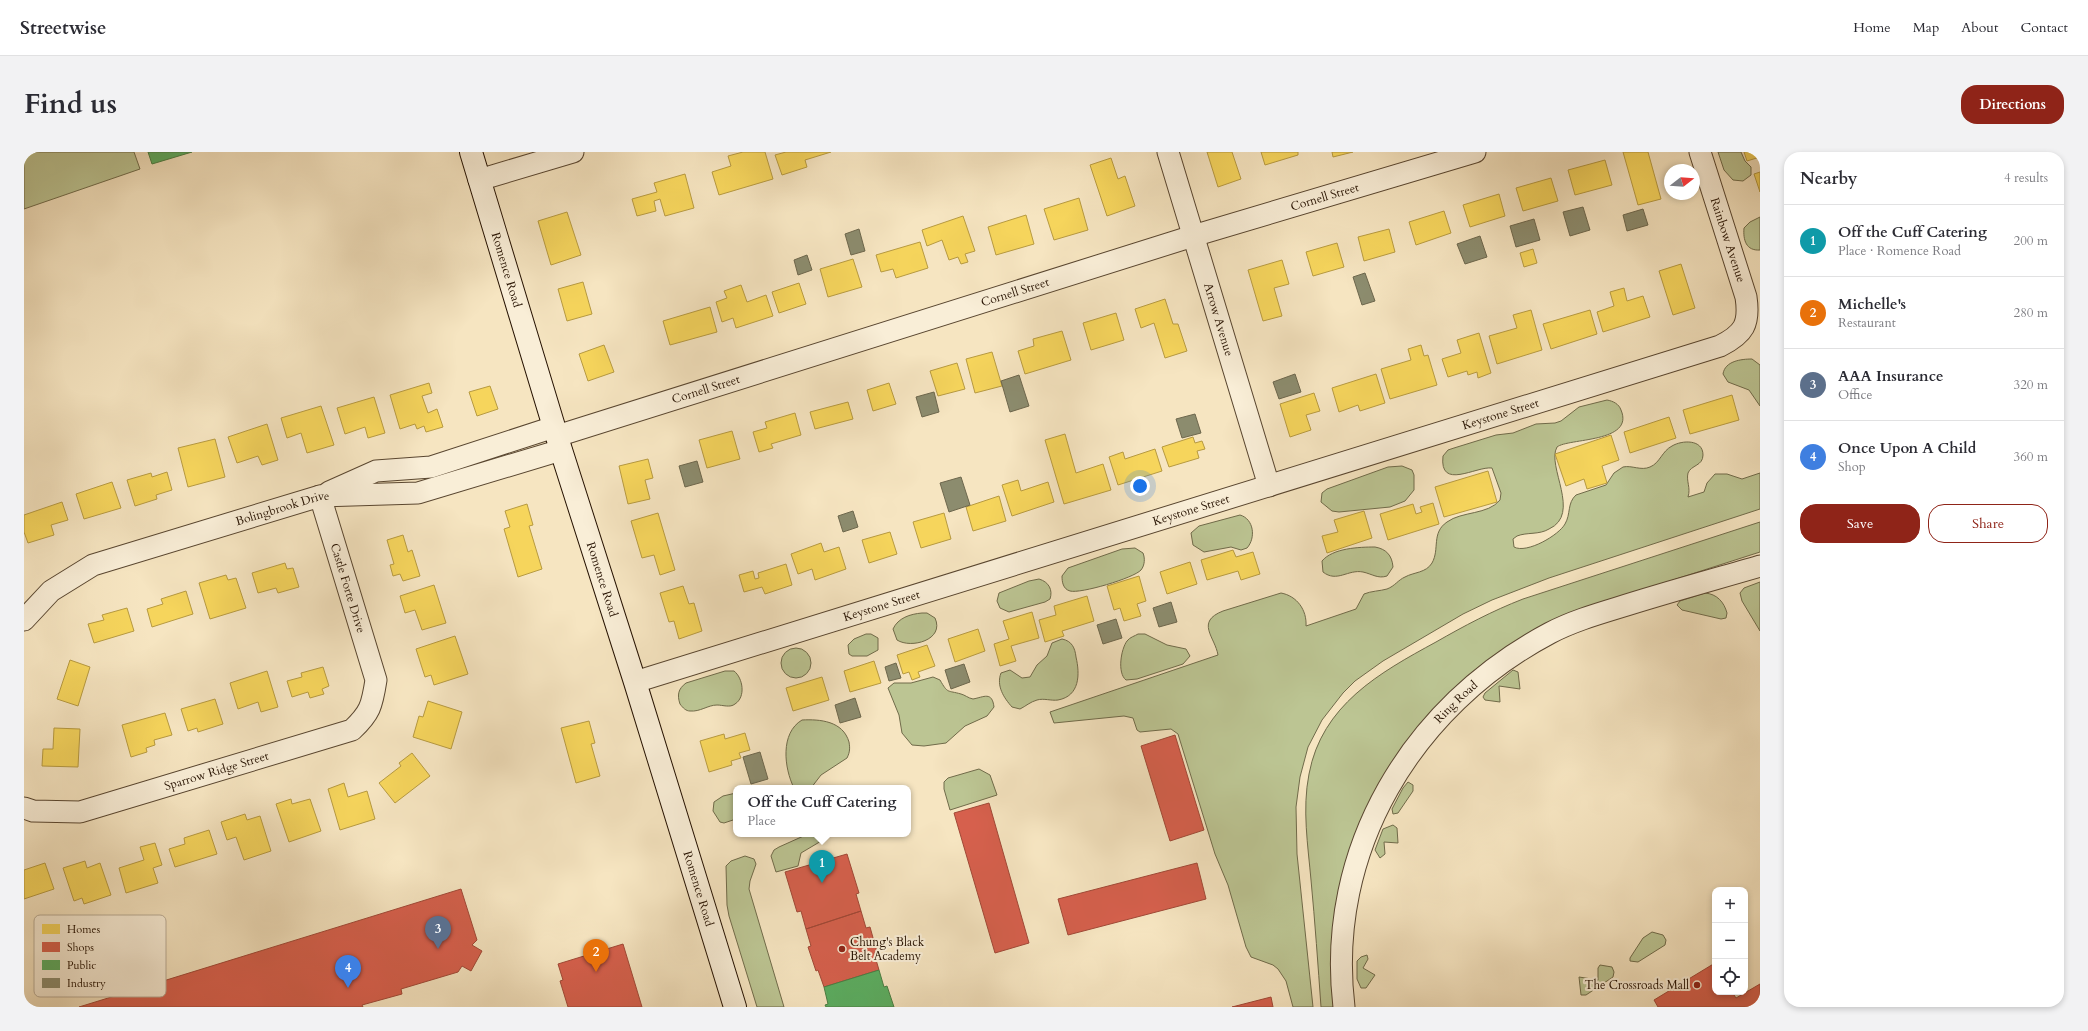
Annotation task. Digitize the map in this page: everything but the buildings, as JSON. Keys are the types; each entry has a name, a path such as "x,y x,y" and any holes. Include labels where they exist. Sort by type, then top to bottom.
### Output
{"street":[{"name":"Romence Road","path":"471,152 557,438 635,682 735,1007"},
{"path":"479,180 573,152"},
{"name":"Arrow Avenue","path":"1168,152 1269,486"},
{"name":"Cornell Street","path":"557,438 1193,236 1475,152"},
{"name":"Rainbow Avenue","path":"1700,152 1746,297 1747,320 1743,330"},
{"name":"Keystone Street","path":"635,682 1720,346 1738,336 1743,330"},
{"name":"Bolingbrook Drive","path":"24,620 52,590 93,565 320,496 418,493 557,438"},
{"name":"Castle Forte Drive","path":"320,496 376,680"},
{"name":"Ring Road","path":"1344,1007 1341,976 1344,932 1348,901 1360,849 1372,817 1385,792 1410,752 1442,715 1485,676 1550,633 1587,618 1632,603 1760,566"},
{"name":"Sparrow Ridge Street","path":"24,808 33,811 80,812 352,730 366,716 374,697 376,680"}],"green space":[{"path":"24,152 134,152 140,169 24,209"},
{"path":"1718,152 1741,152 1745,161 1751,167 1751,175 1743,181 1733,180 1724,170"},
{"path":"1760,217 1760,250 1755,250 1751,249 1746,244 1744,228 1750,222"},
{"path":"1752,359 1760,365 1760,406 1749,390 1728,382 1723,374 1724,370 1730,364 1739,360"},
{"path":"1607,400 1616,403 1619,406 1623,421 1618,428 1610,434 1598,438 1563,444 1557,447 1555,455 1556,466 1563,501 1563,513 1558,522 1545,531 1517,536 1513,539 1514,547 1527,548 1534,546 1550,538 1562,528 1567,520 1571,502 1576,495 1606,485 1614,473 1623,467 1650,467 1656,463 1669,448 1676,444 1686,442 1691,442 1700,446 1703,455 1701,461 1688,473 1688,497 1704,492 1707,483 1715,474 1727,474 1742,479 1760,473 1760,509 1549,578 1492,600 1463,614 1383,661 1355,681 1343,693 1322,720 1308,747 1300,777 1296,807 1297,854 1313,1007 1293,1007 1286,981 1278,969 1273,965 1251,957 1246,947 1228,885 1215,854 1178,734 1171,729 1140,732 1137,730 1133,718 1124,716 1054,723 1050,712 1218,655 1208,625 1210,620 1215,615 1223,611 1281,593 1292,597 1300,605 1305,615 1306,626 1356,609 1364,594 1387,589 1408,575 1427,569 1434,558 1439,531 1447,522 1460,516 1482,511 1495,505 1500,500 1501,493 1492,468 1485,468 1453,475 1447,472 1443,466 1443,456 1448,450 1496,435 1513,433 1536,424 1555,423 1561,421 1579,407"},
{"path":"1402,466 1412,470 1414,475 1414,490 1405,501 1390,507 1339,512 1332,511 1321,502 1322,493 1327,489 1388,467"},
{"path":"1240,515 1248,520 1252,529 1252,539 1247,548 1241,550 1231,547 1204,552 1193,545 1191,533 1199,526"},
{"path":"1760,522 1760,552 1586,608 1547,624 1514,642 1482,665 1434,710 1407,741 1373,798 1337,1007 1321,1007 1307,841 1306,801 1309,774 1316,750 1326,729 1340,710 1374,679 1394,666 1457,630 1500,609 1523,599"},
{"path":"1375,547 1382,549 1390,556 1393,567 1387,576 1378,577 1363,572 1352,572 1333,576 1323,572 1322,561 1333,553 1354,548"},
{"path":"1135,548 1143,553 1144,559 1144,564 1141,570 1136,573 1118,581 1095,588 1070,591 1064,587 1062,576 1068,568 1122,549"},
{"path":"1039,579 1048,584 1051,592 1050,599 1045,602 1009,612 1000,608 997,601 999,593 1029,581"},
{"path":"1760,582 1760,631 1742,601 1740,593 1744,588"},
{"path":"1705,593 1713,595 1722,602 1727,613 1726,618 1721,619 1682,610 1677,605 1680,601"},
{"path":"927,613 935,618 937,626 931,637 918,643 903,643 897,640 893,629 895,625 901,619 913,614"},
{"path":"866,634 871,634 878,638 878,650 867,656 852,656 849,654 848,645 854,639"},
{"path":"1138,634 1145,634 1167,645 1186,649 1190,656 1183,664 1137,679 1126,680 1123,677 1121,667 1123,649 1128,640"},
{"path":"1062,639 1071,643 1075,651 1078,677 1077,683 1071,694 1058,700 1040,699 1020,709 1012,707 1006,700 1000,687 999,683 1001,673 1010,670 1022,678 1030,677 1037,665 1047,656 1052,643"},
{"path":"796,648 807,652 811,663 807,674 796,678 785,674 781,663 785,652"},
{"path":"1513,670 1518,672 1520,689 1499,686 1500,702 1485,700 1483,697 1485,693"},
{"path":"725,671 734,671 740,678 742,692 741,697 735,704 729,706 714,705 694,711 689,711 683,708 680,704 679,692 686,683"},
{"path":"933,677 940,680 946,690 950,692 962,694 973,699 987,696 993,702 994,707 987,716 965,726 946,743 924,746 912,745 902,733 899,715 888,688 894,683 911,683"},
{"path":"802,720 816,720 830,723 842,730 849,742 850,748 847,758 821,775 813,785 793,785 788,771 786,761 787,742 790,733"},
{"path":"979,769 990,775 997,795 950,810 944,789 944,782 948,778"},
{"path":"1408,782 1413,785 1413,791 1398,813 1393,814 1392,809 1403,788"},
{"path":"733,794 733,820 724,823 720,822 713,811 714,802 723,796"},
{"path":"1393,825 1397,828 1398,843 1384,842 1385,854 1380,858 1375,850 1383,829"},
{"path":"801,837 828,837 801,853 798,866 776,872 771,856 774,850"},
{"path":"745,856 754,859 756,864 749,889 784,1007 757,1007 729,916 727,905 726,866 731,861"},
{"path":"1652,932 1663,935 1666,940 1665,945 1638,962 1630,961 1630,958 1643,938"},
{"path":"1367,955 1368,959 1363,968 1375,975 1366,988 1361,988 1357,979 1357,961 1361,957"},
{"path":"1600,965 1612,967 1614,972 1613,977 1586,995 1581,995 1579,977 1598,980 1598,968"}],"place":[{"name":"Off the Cuff Catering","path":"822,883"},
{"name":"AAA Insurance","path":"438,949"},
{"name":"Chung's Black Belt Academy","path":"842,949"},
{"name":"Michelle's","path":"596,972"},
{"name":"The Crossroads Mall","path":"1697,985"},
{"name":"Once Upon A Child","path":"348,988"}]}
